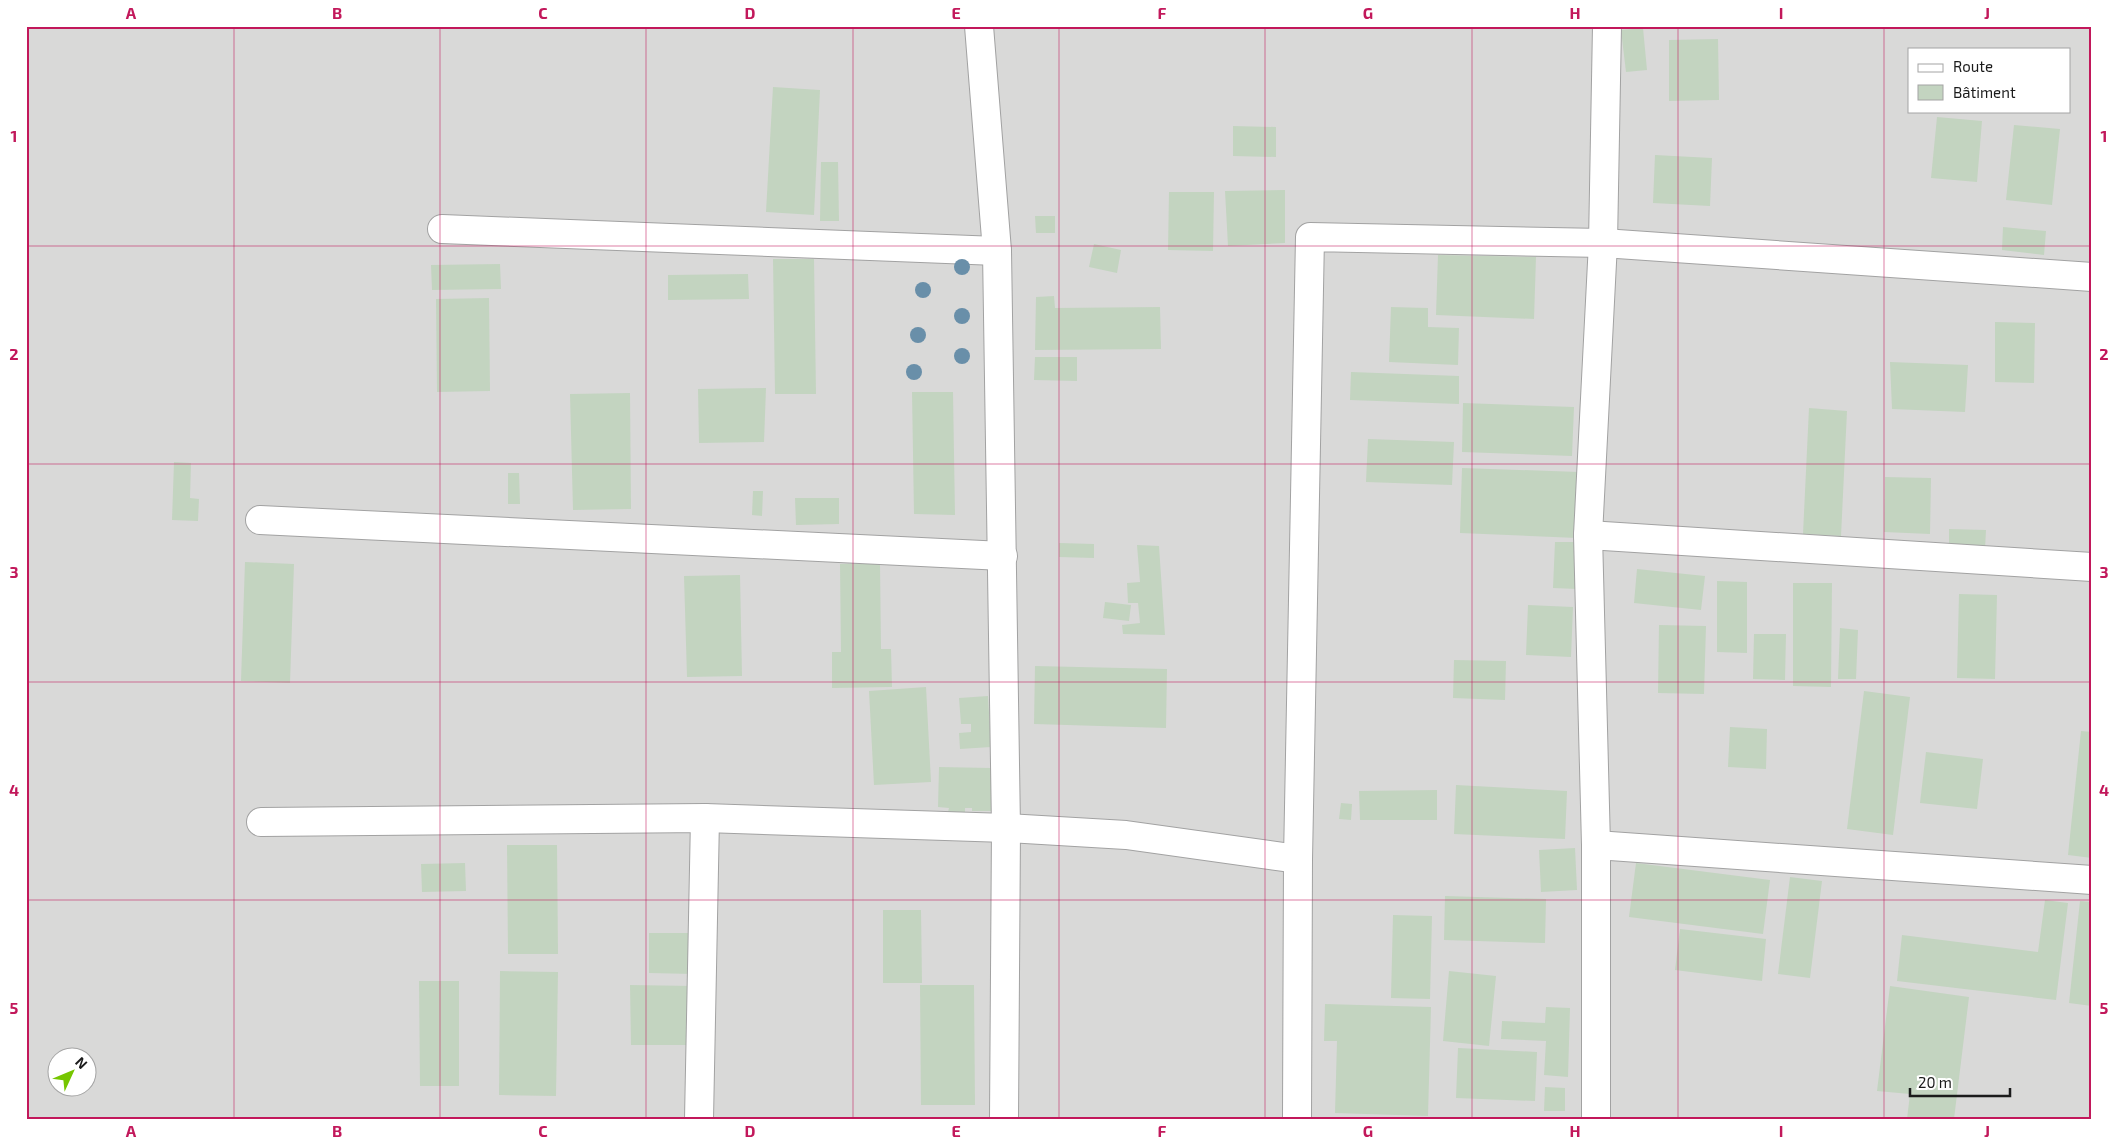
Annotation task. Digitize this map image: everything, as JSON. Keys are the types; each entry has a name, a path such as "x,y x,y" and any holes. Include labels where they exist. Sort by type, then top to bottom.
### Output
{"street":[{"path":"979,26 997,251 1006,828 1004,1119"},
{"path":"1596,1119 1596,845 1588,535 1603,243 1606,26"},
{"path":"442,229 997,251"},
{"path":"1297,1119 1298,859 1310,237 1603,243 2092,277"},
{"path":"260,520 1003,556"},
{"path":"1588,535 2092,567"},
{"path":"261,822 705,818 1006,828 1126,835 1298,859"},
{"path":"699,1119 705,818"},
{"path":"1596,845 2092,880"}],"shaded area":[{"path":"26,26 2092,26 2092,1119 26,1119"}],"building":[{"path":"1643,28 1647,70 1626,72 1621,30"},
{"path":"1718,39 1719,100 1669,101 1669,40"},
{"path":"773,87 820,90 814,215 766,212"},
{"path":"1937,117 1982,121 1977,182 1931,178"},
{"path":"2014,125 2060,129 2052,205 2006,200"},
{"path":"1233,126 1276,127 1276,157 1233,156"},
{"path":"1655,155 1712,158 1710,206 1653,203"},
{"path":"821,162 838,162 839,221 820,221"},
{"path":"1285,190 1285,243 1228,246 1225,191"},
{"path":"1169,192 1214,192 1213,251 1168,250"},
{"path":"1035,216 1055,216 1055,233 1036,233"},
{"path":"2003,227 2046,231 2044,255 2002,250"},
{"path":"1094,244 1121,250 1117,273 1089,267"},
{"path":"1438,255 1536,257 1534,319 1436,315"},
{"path":"773,259 814,259 816,394 775,394"},
{"path":"500,264 501,289 432,290 431,265"},
{"path":"748,274 749,299 668,300 668,275"},
{"path":"1054,296 1055,308 1160,307 1161,349 1035,350 1036,297"},
{"path":"489,298 490,391 437,392 436,299"},
{"path":"1391,307 1428,308 1428,327 1459,328 1458,365 1389,362"},
{"path":"1995,322 2035,323 2034,383 1995,382"},
{"path":"1035,357 1077,357 1077,381 1034,380"},
{"path":"1890,362 1968,365 1965,412 1892,409"},
{"path":"1351,372 1459,376 1459,404 1350,400"},
{"path":"766,388 764,442 699,443 698,389"},
{"path":"912,392 953,392 955,515 914,514"},
{"path":"630,393 631,509 573,510 570,394"},
{"path":"1463,403 1574,407 1572,456 1462,452"},
{"path":"1809,408 1847,411 1841,536 1803,534"},
{"path":"1368,439 1454,442 1452,485 1366,482"},
{"path":"174,462 191,463 190,498 199,499 198,521 172,520"},
{"path":"1462,468 1579,472 1577,538 1460,533"},
{"path":"508,473 519,473 520,504 508,504"},
{"path":"1885,477 1931,478 1930,534 1884,532"},
{"path":"753,491 763,491 762,516 752,515"},
{"path":"795,498 839,498 839,524 796,525"},
{"path":"1949,529 1986,530 1985,549 1949,547"},
{"path":"1555,542 1578,542 1577,589 1553,588"},
{"path":"1059,543 1094,544 1094,558 1059,557"},
{"path":"1137,545 1159,546 1165,635 1123,634 1122,625 1140,623 1138,603 1128,603 1127,583 1140,582"},
{"path":"245,562 294,564 290,683 241,681"},
{"path":"880,563 881,649 891,649 892,687 832,688 832,652 841,652 840,564"},
{"path":"1637,569 1705,576 1701,610 1634,603"},
{"path":"740,575 742,676 687,677 684,576"},
{"path":"1717,581 1747,582 1747,653 1717,652"},
{"path":"1793,583 1832,583 1831,687 1793,686"},
{"path":"1959,594 1997,595 1995,679 1957,678"},
{"path":"1105,602 1131,605 1129,621 1103,618"},
{"path":"1528,605 1573,607 1571,657 1526,655"},
{"path":"1659,625 1706,626 1704,694 1658,693"},
{"path":"1840,628 1858,630 1856,679 1838,679"},
{"path":"1754,634 1786,634 1785,680 1753,679"},
{"path":"1454,660 1506,661 1505,700 1453,698"},
{"path":"1035,666 1167,669 1166,728 1034,724"},
{"path":"926,687 931,782 874,785 869,691"},
{"path":"1864,691 1910,697 1893,835 1847,829"},
{"path":"988,696 991,747 960,749 959,733 971,732 971,724 961,724 959,698"},
{"path":"1730,727 1767,729 1766,769 1728,767"},
{"path":"2081,731 2092,732 2092,858 2068,855"},
{"path":"1926,752 1983,759 1977,809 1920,803"},
{"path":"939,767 991,768 993,811 972,811 972,808 965,808 965,812 948,812 949,808 938,807"},
{"path":"1456,785 1567,791 1565,839 1454,834"},
{"path":"1437,790 1437,820 1360,820 1359,791"},
{"path":"1341,803 1352,804 1351,820 1339,819"},
{"path":"507,845 557,845 558,954 508,954"},
{"path":"1575,848 1577,890 1541,892 1539,850"},
{"path":"465,863 466,891 422,892 421,864"},
{"path":"1636,863 1770,880 1763,934 1629,917"},
{"path":"1790,877 1822,881 1810,978 1778,974"},
{"path":"1445,896 1546,899 1545,943 1444,940"},
{"path":"2045,900 2068,903 2056,1000 1897,981 1902,935 2038,952"},
{"path":"2080,901 2092,902 2092,1006 2069,1003"},
{"path":"883,910 921,910 922,983 883,983"},
{"path":"1393,915 1432,916 1430,999 1391,998"},
{"path":"1680,929 1766,939 1762,981 1675,970"},
{"path":"649,933 693,933 693,974 649,973"},
{"path":"500,971 558,972 556,1096 499,1095"},
{"path":"1449,971 1496,976 1489,1046 1443,1041"},
{"path":"419,981 459,981 459,1086 420,1086"},
{"path":"630,985 694,986 694,1045 631,1045"},
{"path":"920,985 974,985 975,1105 921,1105"},
{"path":"1890,986 1969,997 1954,1119 1907,1119 1910,1094 1877,1091"},
{"path":"1325,1004 1431,1007 1428,1116 1335,1113 1337,1041 1324,1041"},
{"path":"1546,1007 1570,1008 1568,1077 1544,1075 1546,1041 1501,1039 1502,1021 1545,1023"},
{"path":"1458,1048 1537,1052 1535,1101 1456,1098"},
{"path":"1545,1087 1565,1088 1565,1111 1544,1111"}]}
